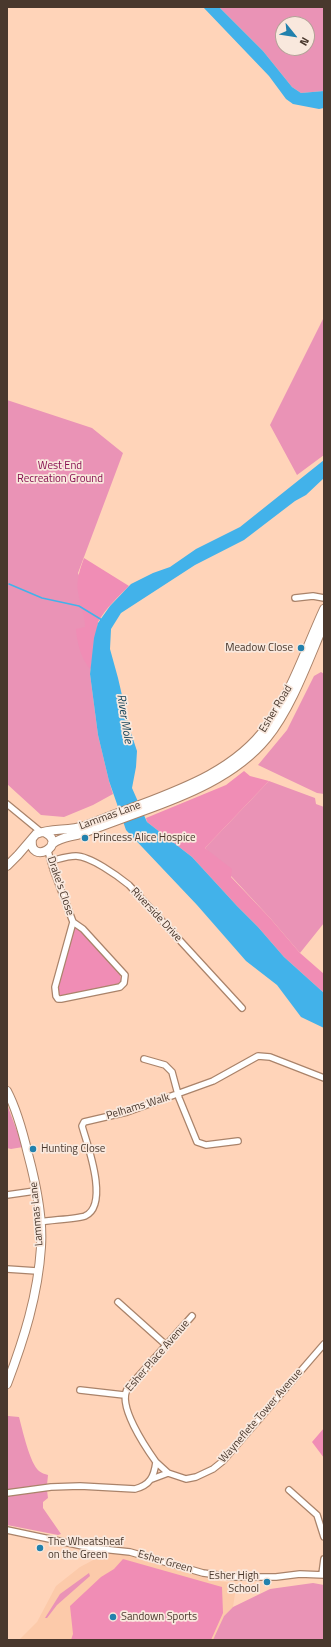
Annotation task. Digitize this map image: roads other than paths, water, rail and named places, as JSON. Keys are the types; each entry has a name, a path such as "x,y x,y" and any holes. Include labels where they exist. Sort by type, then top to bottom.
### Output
{"main road":[{"name":"Esher Road","path":"152,804 214,772 235,759 257,739 270,722 282,701 324,609"},
{"name":"Esher Road","path":"152,804 193,790 218,777 246,759 259,747 272,732 283,713 324,624"},
{"name":"Lammas Lane","path":"36,851 43,852 63,837 80,834 120,816 152,804"},
{"name":"Lammas Lane","path":"38,835 78,828 120,816"},
{"path":"38,835 51,837 50,847"},
{"path":"18,855 28,851 36,851 33,848 38,835"},
{"path":"7,866 38,835"},
{"name":"Lammas Lane","path":"7,1090 26,1142 32,1165 40,1222 41,1246 30,1317 9,1371 7,1384"}],"street":[{"path":"295,598 313,596 324,598"},
{"path":"7,804 28,821 38,835"},
{"name":"Drake's Close","path":"50,847 51,862 73,922 55,987 56,996 58,999 61,999 120,987 124,982 125,975 83,928 73,922"},
{"name":"Riverside Drive","path":"51,862 67,857 78,856 115,874 129,885 242,1008"},
{"name":"Pelhams Walk","path":"40,1222 85,1216 94,1206 97,1195 93,1160 82,1126 84,1122 127,1112 213,1081 263,1055 285,1062 324,1078"},
{"path":"144,1059 165,1065 172,1072 178,1094 197,1142 206,1145 238,1140"},
{"path":"7,1195 35,1191"},
{"path":"7,1269 37,1271"},
{"path":"118,1302 166,1345"},
{"name":"Esher Place Avenue","path":"156,1462 136,1431 125,1404 124,1395 128,1388 192,1316"},
{"name":"Wayneflete Tower Avenue","path":"168,1474 186,1479 196,1477 213,1470 223,1461 324,1344"},
{"path":"80,1390 124,1395"},
{"path":"7,1493 51,1487 80,1486 141,1488 152,1479 168,1474 156,1462"},
{"path":"152,1479 156,1462"},
{"path":"289,1490 317,1516 324,1537"},
{"name":"Esher Green","path":"8,1531 92,1548 130,1552 218,1575 234,1577 276,1577 300,1574 323,1574"},
{"path":"323,1574 324,1559"}],"water":[{"path":"203,7 219,7 263,51 292,87 301,93 324,91 324,108 319,109 293,104 286,99 269,76"},
{"name":"River Mole","path":"324,460 324,478 306,495 295,501 244,540 195,565 121,613 111,629 110,649 130,730 137,751 132,788 147,822 192,857 284,957 324,993 324,1028 301,1017 277,985 246,961 197,905 126,830 109,781 98,735 90,674 94,638 98,623 110,606 131,584 153,573 170,567 196,549 240,527"}],"waterway":[{"path":"9,584 42,598 79,606 102,620"}],"place":[{"name":"Meadow Close","path":"301,648"},
{"name":"Princess Alice Hospice","path":"85,838"},
{"name":"Hunting Close","path":"33,1149"},
{"name":"The Wheatsheaf on the Green","path":"40,1548"},
{"name":"Esher High School","path":"267,1582"},
{"name":"Sandown Sports","path":"113,1617"}],"park label":[{"name":"West End Recreation Ground","path":"60,472"}]}
